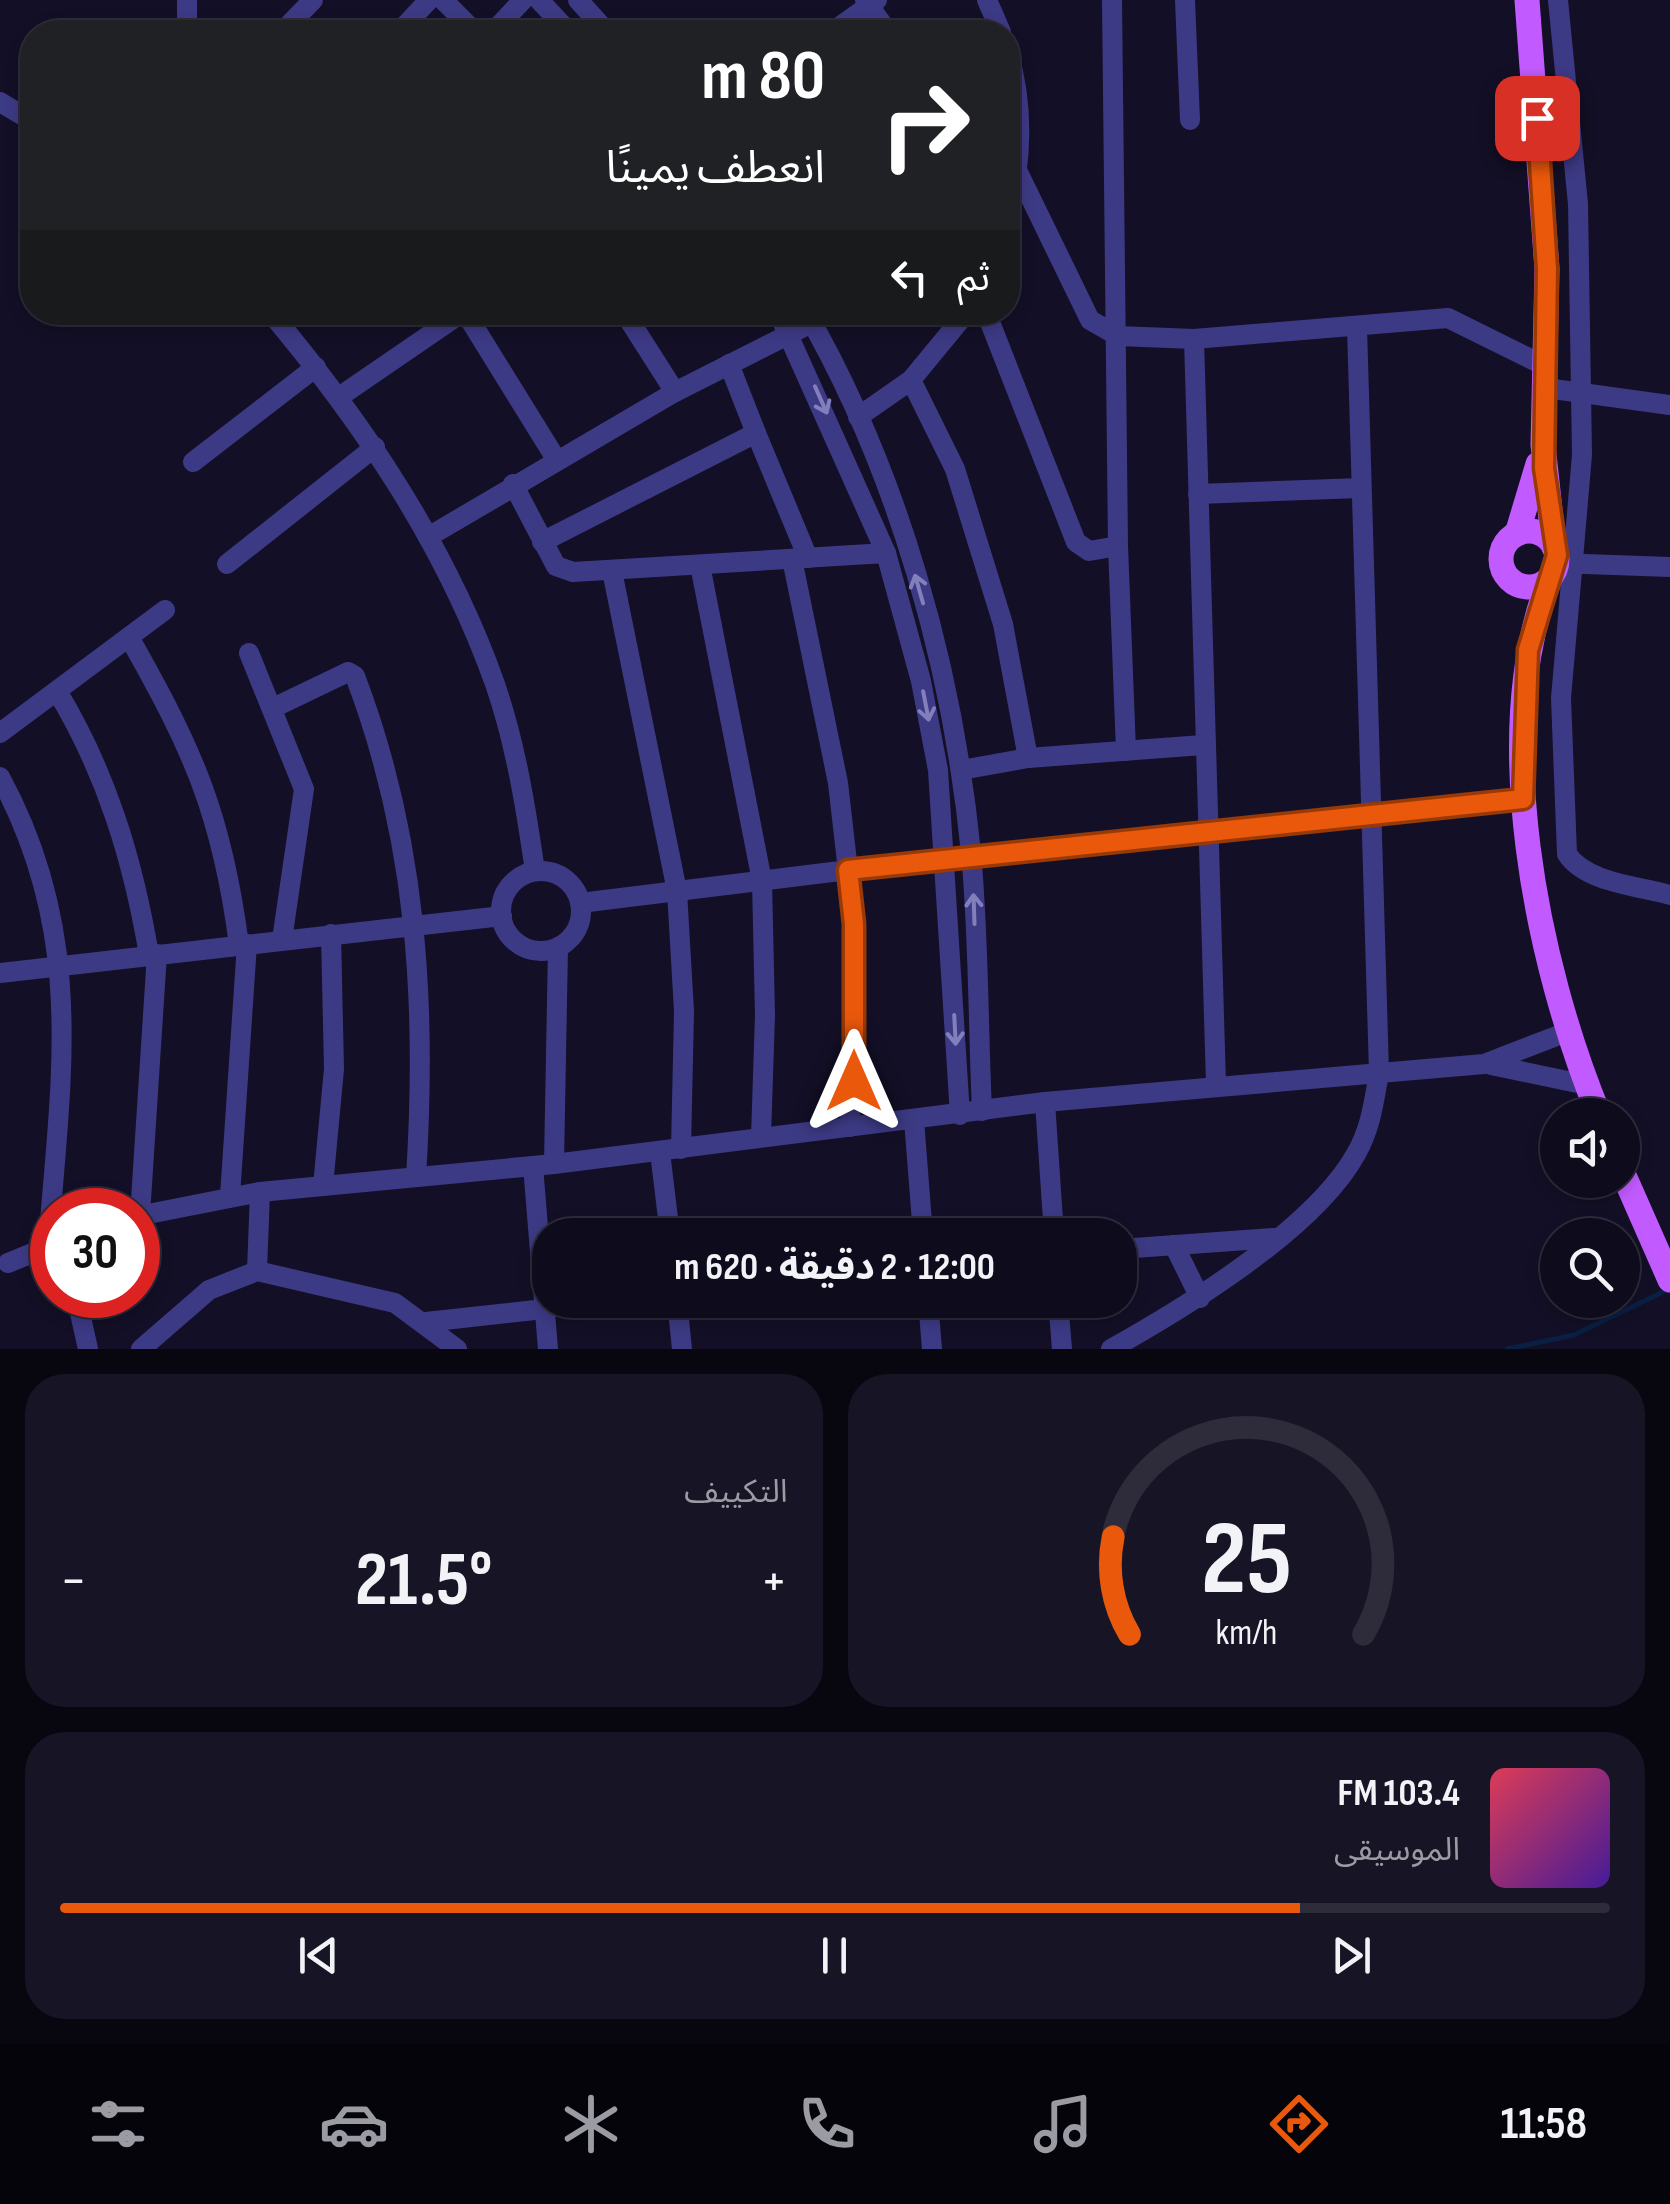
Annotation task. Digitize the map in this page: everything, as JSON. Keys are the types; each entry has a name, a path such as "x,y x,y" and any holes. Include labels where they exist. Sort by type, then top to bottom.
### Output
{"main road":[{"path":"1527,0 1547,269 1543,445 1559,562 1528,650"},
{"path":"1543,445 1516,534 1502,554 1528,650 1523,799 1535,894 1568,1032 1592,1098"},
{"path":"1516,534 1538,532 1559,562"},
{"path":"1510,578 1535,586 1559,562"},
{"path":"1634,1198 1665,1269"}],"street":[{"path":"294,20 314,0"},
{"path":"410,20 429,0"},
{"path":"443,0 463,20"},
{"path":"504,20 523,0"},
{"path":"539,0 558,20"},
{"path":"578,0 597,20"},
{"path":"1112,0 1118,546 1126,751"},
{"path":"1185,0 1190,120"},
{"path":"1558,0 1578,204 1581,394 1559,562 1560,729 1567,854 1576,865 1594,874 1670,894"},
{"path":"848,20 871,2"},
{"path":"1020,195 1090,320 1118,336 1194,338 1448,318 1546,378 1581,394 1670,405"},
{"path":"281,325 375,446 428,537 495,684 529,820 535,872"},
{"path":"340,397 445,325"},
{"path":"472,325 556,459"},
{"path":"632,325 675,392"},
{"path":"786,325 886,552 922,682 938,770 946,858 960,1115"},
{"path":"428,537 556,459 801,325"},
{"path":"813,325 858,417 924,604 961,770 972,856 982,1111"},
{"path":"858,417 911,380 956,325"},
{"path":"991,325 1076,542 1090,551 1118,546"},
{"path":"1112,1349 1200,1298 1338,1182 1370,1122 1379,1073 1357,327"},
{"path":"1194,338 1216,1084"},
{"path":"729,364 800,558 838,783 854,924 854,1081 850,1128"},
{"path":"193,462 316,367"},
{"path":"911,380 956,470 972,521 1003,624 1028,758"},
{"path":"542,542 756,433"},
{"path":"226,564 375,446"},
{"path":"513,484 542,542 561,569 612,571 886,552"},
{"path":"1198,494 1361,488"},
{"path":"1559,562 1670,567"},
{"path":"700,565 762,881 762,1138"},
{"path":"612,571 677,891 684,1010 671,1150 670,1218"},
{"path":"0,733 165,610"},
{"path":"129,637 177,722 205,786 228,866 243,944 230,1196"},
{"path":"249,652 304,790 282,940"},
{"path":"273,708 344,672 355,676 397,812 416,925 421,1053 416,1177"},
{"path":"56,691 114,806 153,955 141,1188"},
{"path":"961,770 1028,758 1204,745"},
{"path":"0,777 35,853 61,965 64,1047 54,1188"},
{"path":"580,903 946,858 1523,799"},
{"path":"547,871 569,882 580,903 576,929 558,947 532,950 519,945 510,936 502,916 507,889 535,872 547,871"},
{"path":"0,973 502,916"},
{"path":"323,1186 334,1069 332,934"},
{"path":"544,1218 558,947"},
{"path":"160,1211 260,1192 544,1165 1045,1102 1216,1084 1484,1064 1568,1032"},
{"path":"1484,1064 1586,1085"},
{"path":"1045,1102 1053,1218"},
{"path":"914,1120 922,1218"},
{"path":"257,1271 260,1192"},
{"path":"1137,1248 1274,1238"},
{"path":"1174,1245 1200,1298"},
{"path":"8,1264 30,1254"},
{"path":"141,1349 210,1290 257,1271 394,1303 426,1322 458,1349"},
{"path":"426,1322 532,1310"},
{"path":"81,1318 88,1349"},
{"path":"545,1318 548,1349"},
{"path":"679,1318 682,1349"},
{"path":"929,1318 932,1349"},
{"path":"1059,1318 1062,1349"}],"waterway":[{"path":"1507,1349 1574,1335 1667,1290"}],"route":[{"path":"854,1081 854,924 848,870 1523,799 1528,650 1557,555 1544,468 1547,269 1537,118"}]}
